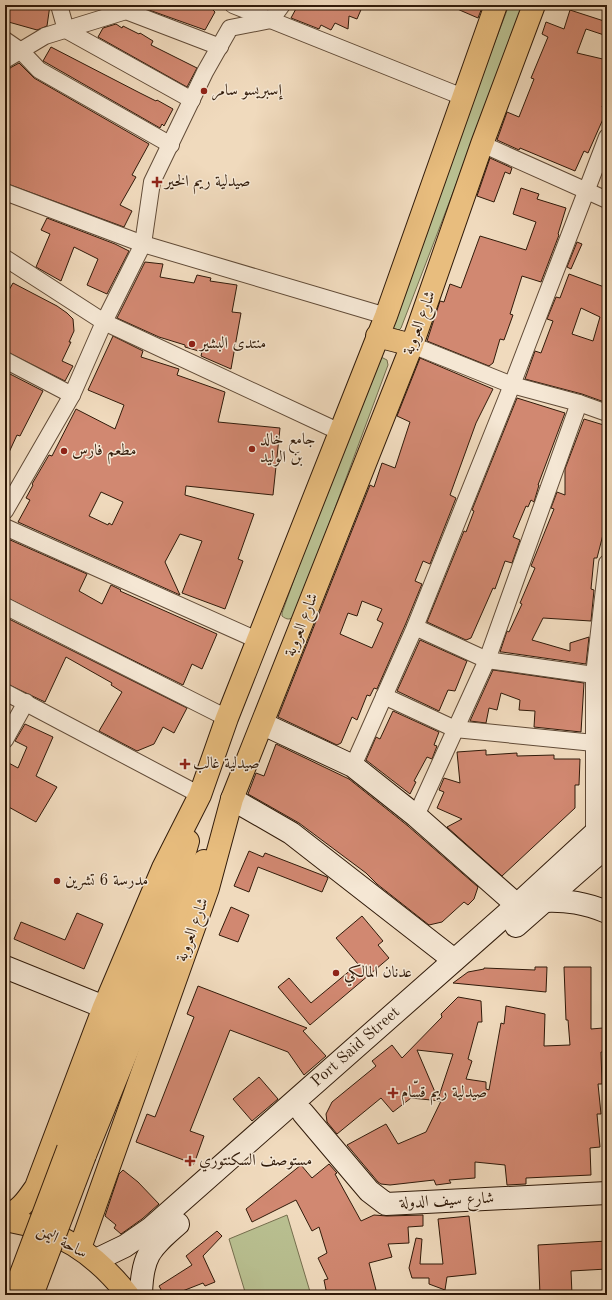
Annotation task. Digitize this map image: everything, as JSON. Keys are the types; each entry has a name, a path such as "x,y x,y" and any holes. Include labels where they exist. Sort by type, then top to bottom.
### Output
{"main road":[{"path":"32,1295 76,1152 178,876 200,796 227,718 386,316 496,5"},
{"name":"شارع العروبة","path":"88,1254 208,888 232,799 412,345 482,144 534,5"},
{"path":"377,336 412,345"},
{"path":"263,724 353,766 416,816 517,905"},
{"path":"5,1216 25,1204 36,1187 104,1007 163,868 200,796"},
{"path":"13,1295 194,882 232,799 291,833 454,960"},
{"path":"141,1295 142,1274 146,1258 155,1243 544,902 603,834"},
{"name":"Port Said Street","path":"88,1254 125,1246 151,1228 517,905 603,834"},
{"path":"544,902 565,900 588,904 607,912"},
{"path":"5,967 104,1007"},
{"name":"شارع سيف الدولة","path":"303,1113 369,1191 386,1204 607,1193"},
{"name":"ساحة اليمن","path":"5,1220 26,1224 54,1234 88,1254 114,1277 128,1295"}],"street":[{"path":"59,5 66,30 192,100"},
{"path":"233,5 463,98"},
{"path":"5,511 72,395 104,322 143,244 152,182 192,100 230,28 271,20 282,5"},
{"path":"5,60 45,36 126,11 220,47"},
{"path":"5,40 21,50 39,70 171,145"},
{"path":"353,766 414,627 512,385 607,137"},
{"path":"482,144 607,200"},
{"path":"5,192 143,244 386,316"},
{"path":"5,258 104,322 340,432"},
{"path":"412,345 512,385 579,403 607,413"},
{"path":"5,360 72,395"},
{"path":"416,816 487,660 579,403"},
{"path":"5,527 257,640"},
{"path":"603,834 594,743 594,675 607,563"},
{"path":"5,606 227,718"},
{"path":"414,627 487,660 594,675"},
{"path":"5,692 200,796"},
{"path":"384,696 455,729 594,743"},
{"path":"5,740 26,702"}],"green space":[{"path":"509,5 525,5 401,328 399,330 389,327 388,322"},
{"path":"381,357 387,360 388,365 295,616 290,619 285,618 282,616 282,613 373,360"},
{"path":"287,1215 311,1295 246,1295 229,1239"}],"building":[{"path":"5,5 50,5 47,26 37,30 5,21"},
{"path":"149,5 208,5 215,12 205,30 149,10"},
{"path":"298,5 363,5 357,19 349,16 348,29 335,23 331,30 321,25 319,29 291,18"},
{"path":"448,5 483,5 478,18"},
{"path":"570,10 607,22 607,36 586,29 577,53 607,60 607,93 602,107 607,110 588,153 584,151 575,171 497,140 507,112 519,117 534,79 531,78 548,37 542,34 546,22 564,29"},
{"path":"116,24 122,28 123,26 139,34 140,33 153,41 151,45 197,68 187,87 98,37 103,28"},
{"path":"51,47 173,109 164,126 162,124 160,128 43,61"},
{"path":"19,63 34,78 149,144 132,175 136,177 120,205 132,211 124,227 5,183 5,77 10,68"},
{"path":"490,158 512,168 510,174 505,172 494,202 477,196"},
{"path":"521,188 539,194 537,199 566,208 558,234 559,235 541,282 522,276 510,314 513,315 504,340 500,339 493,363 489,366 427,341 440,301 444,302 450,284 461,288 480,236 526,250 536,222 513,214"},
{"path":"47,218 115,244 129,251 107,294 87,285 98,259 74,247 61,281 36,267 50,234 41,230"},
{"path":"577,242 582,244 571,269 567,267"},
{"path":"145,262 163,264 160,277 194,283 197,275 211,278 210,281 237,285 232,312 241,313 231,369 201,356 202,352 159,337 117,318"},
{"path":"569,274 607,288 607,403 582,394 525,379 535,351 541,353 553,321 547,319 556,297 560,298","holes":["581,308 600,317 593,341 572,334"]},
{"path":"13,283 57,306 73,319 74,331 69,342 71,342 62,361 73,366 65,381 5,351 5,297"},
{"path":"113,336 143,351 141,357 179,369 177,375 225,392 218,422 280,428 273,495 186,486 185,495 254,514 238,559 243,561 225,609 182,593 202,541 180,534 165,562 180,595 18,522 30,500 26,498 33,485 32,484 49,455 52,456 76,409 115,429 124,405 88,390","holes":["101,492 123,502 112,525 109,523 108,525 89,516"]},
{"path":"420,358 493,389 476,423 450,495 456,498 430,564 423,561 415,581 422,584 406,623 377,689 374,688 370,696 367,695 357,720 352,717 341,743 337,745 278,717 370,485 374,487 382,463 395,468 410,422 397,416","holes":["362,601 382,609 377,620 383,623 372,648 340,634 348,613 357,616"]},
{"path":"10,374 43,391 20,436 17,435 5,461 5,383"},
{"path":"517,398 565,413 538,485 534,502 531,500 528,507 526,506 513,537 520,540 512,563 505,561 495,589 493,588 471,638 466,640 427,622 464,531 466,532 474,511 472,510"},
{"path":"584,419 607,426 607,519 597,558 594,558 591,589 594,590 591,621 543,618 532,640 570,651 570,643 589,637 586,664 500,652 507,631 509,632 522,604 520,603 535,568 531,566 554,509 551,508 557,492 565,495 565,469"},
{"path":"8,539 87,574 79,591 102,604 111,585 121,590 120,591 217,634 202,669 192,664 183,685 5,597 5,546"},
{"path":"5,617 187,708 174,733 163,727 154,744 137,751 99,731 122,692 111,685 112,683 66,657 45,702 5,683"},
{"path":"420,640 467,661 455,691 448,690 439,711 397,691"},
{"path":"493,670 584,683 581,732 534,727 535,711 519,710 520,700 501,693 497,710 489,708 486,723 470,721"},
{"path":"604,675 607,675 607,702 604,702"},
{"path":"393,711 439,732 434,745 437,746 432,759 427,757 414,781 416,782 410,794 366,760 376,737 380,739"},
{"path":"25,724 53,737 36,776 57,787 36,822 5,805 5,761 18,768 27,747 15,741"},
{"path":"276,744 349,779 408,826 478,887 474,899 468,905 464,902 442,922 429,925 377,884 366,873 299,823 248,794 256,773 264,776"},
{"path":"486,750 486,755 517,753 517,756 554,755 554,759 580,759 579,785 575,785 575,808 502,876 447,827 462,819 437,808 444,792 439,790 444,778 460,783 457,752"},
{"path":"249,851 263,857 265,853 327,877 328,878 322,892 258,867 249,892 234,886"},
{"path":"231,907 249,915 238,942 219,935"},
{"path":"77,913 103,924 84,969 14,939 21,922 65,940"},
{"path":"362,916 383,941 378,945 389,958 310,1025 278,987 289,978 311,1003 358,964 336,938"},
{"path":"535,967 547,967 546,992 453,983 468,972 484,968 535,970"},
{"path":"564,967 591,967 591,1029 603,1028 603,1033 607,1033 607,1052 601,1052 602,1084 598,1084 601,1114 597,1114 600,1147 590,1148 591,1175 526,1178 526,1184 507,1185 505,1165 475,1162 475,1178 449,1180 451,1183 436,1185 434,1180 390,1185 381,1184 347,1145 386,1124 398,1144 426,1132 441,1101 411,1098 393,1112 381,1098 337,1134 327,1122 326,1114 332,1102 376,1066 372,1061 392,1045 402,1058 442,1017 441,1014 458,997 481,1001 482,1022 478,1022 468,1059 472,1061 466,1079 486,1082 486,1089 489,1090 501,1023 504,1024 506,1006 545,1014 544,1046 570,1045 568,1020 566,1020","holes":["417,1050 453,1054 438,1099"]},
{"path":"198,986 307,1028 303,1031 326,1056 304,1075 288,1052 230,1030 190,1131 204,1136 194,1164 136,1142 147,1114 155,1117 194,1017 187,1014"},
{"path":"259,1077 278,1099 252,1121 233,1099"},
{"path":"329,1164 337,1173 335,1174 361,1221 374,1215 423,1215 423,1226 408,1227 409,1243 388,1244 392,1257 369,1263 376,1290 356,1295 327,1295 324,1280 328,1279 318,1258 327,1253 319,1227 312,1231 296,1200 252,1222 246,1209 301,1165 312,1178"},
{"path":"123,1170 138,1182 159,1204 142,1219 121,1234 114,1228 116,1225 105,1216 119,1174"},
{"path":"469,1216 476,1274 447,1277 445,1290 429,1284 429,1278 412,1278 409,1268 416,1238 422,1239 420,1264 443,1264 438,1219"},
{"path":"217,1231 222,1236 203,1256 215,1282 205,1286 203,1283 180,1292 182,1295 164,1295 159,1286 192,1265 186,1256"},
{"path":"607,1241 607,1269 571,1271 572,1295 540,1295 538,1245"}],"place":[{"name":"إسبريسو سامر","path":"204,91"},
{"name":"صيدلية ريم الخير","path":"157,182"},
{"name":"منتدى البشير","path":"192,344"},
{"name":"جامع خالد بن الوليد","path":"252,449"},
{"name":"مطعم فارس","path":"64,451"},
{"name":"صيدلية غالب","path":"185,764"},
{"name":"مدرسة 6 تشرين","path":"57,881"},
{"name":"عدنان المالكي","path":"336,973"},
{"name":"صيدلية ريم قسّام","path":"393,1093"},
{"name":"مستوصف السكنتوري","path":"190,1161"}]}
